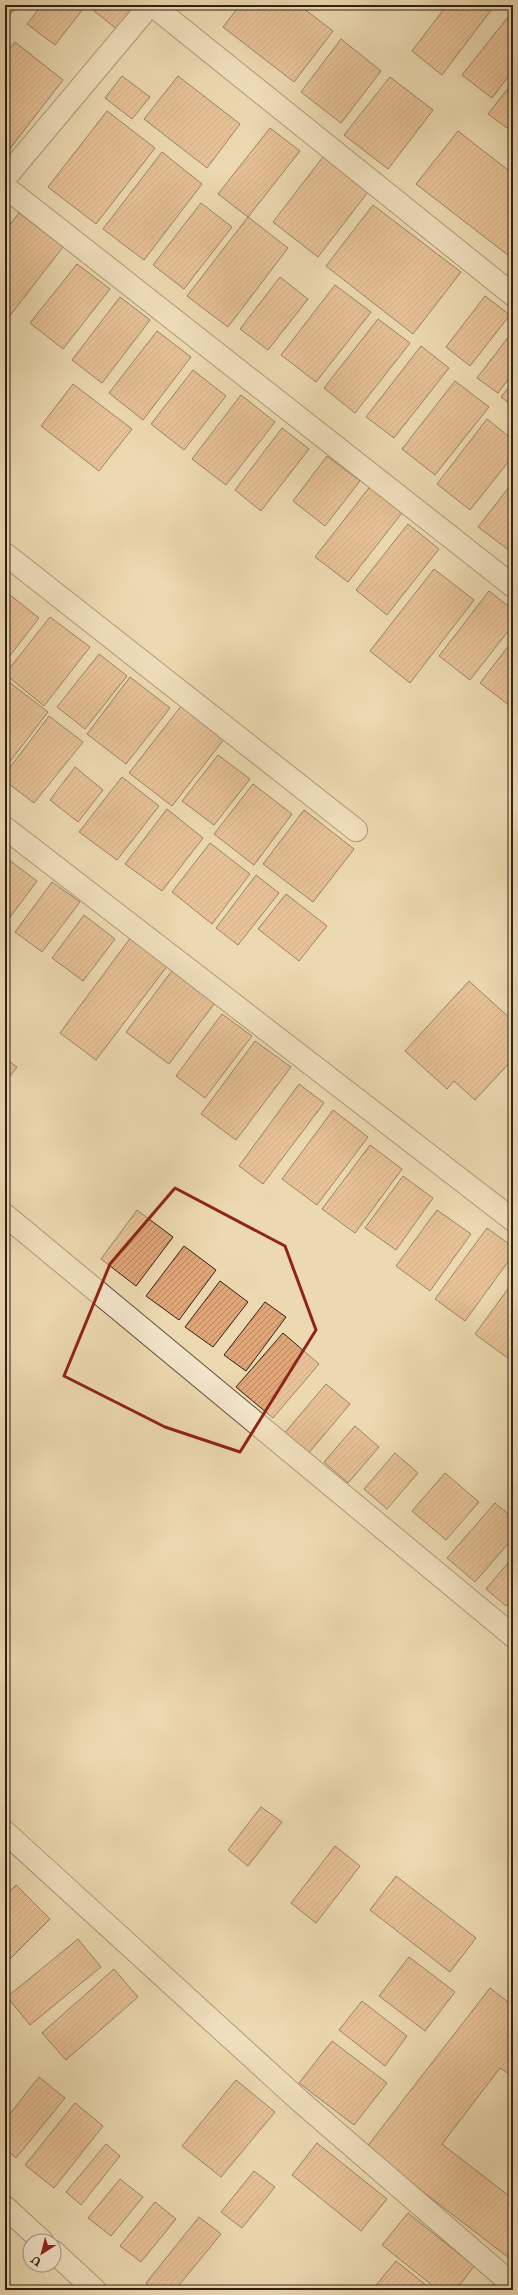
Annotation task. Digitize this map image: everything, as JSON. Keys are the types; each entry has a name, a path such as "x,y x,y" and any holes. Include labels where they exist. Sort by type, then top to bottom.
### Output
{"street":[{"path":"5,178 151,5 513,295"},
{"path":"5,187 513,586"},
{"path":"5,554 356,830"},
{"path":"5,828 513,1220"},
{"path":"5,1215 513,1636"},
{"path":"5,1832 300,2101 513,2285"},
{"path":"5,2207 33,2233"},
{"path":"62,2259 95,2290"}],"highlighted area":[{"path":"175,1188 285,1246 316,1330 240,1452 165,1427 64,1376 110,1264"}],"building":[{"path":"5,5 18,5 8,17 5,15"},
{"path":"42,5 86,5 55,45 27,24"},
{"path":"99,5 137,5 118,30 94,11"},
{"path":"240,5 299,5 333,31 294,82 223,27"},
{"path":"447,5 495,5 442,75 412,51"},
{"path":"508,17 513,21 513,70 492,98 462,75"},
{"path":"341,39 381,71 341,123 301,92"},
{"path":"15,42 63,80 5,155 5,55"},
{"path":"122,76 150,97 132,119 105,98"},
{"path":"178,76 240,124 207,168 144,119"},
{"path":"390,77 433,110 388,169 344,135"},
{"path":"513,82 513,121 507,128 488,114"},
{"path":"107,111 155,148 96,224 48,187"},
{"path":"270,128 300,151 248,217 218,194"},
{"path":"458,131 513,174 513,259 416,184"},
{"path":"162,152 202,184 144,260 103,229"},
{"path":"323,157 368,192 318,257 273,222"},
{"path":"201,203 232,227 184,289 153,265"},
{"path":"373,205 461,272 413,334 326,266"},
{"path":"19,213 63,247 5,322 5,231"},
{"path":"248,217 288,248 228,327 187,296"},
{"path":"77,264 110,289 63,349 30,323"},
{"path":"280,277 308,299 268,350 240,329"},
{"path":"335,285 371,312 316,382 281,355"},
{"path":"485,296 510,315 470,366 446,347"},
{"path":"120,297 150,320 102,383 72,360"},
{"path":"378,319 410,343 355,413 324,388"},
{"path":"157,331 191,357 143,420 109,393"},
{"path":"513,331 513,373 498,393 477,378"},
{"path":"421,346 449,368 394,438 366,417"},
{"path":"193,370 226,396 184,450 151,424"},
{"path":"455,381 489,407 435,475 402,449"},
{"path":"513,382 513,406 501,397"},
{"path":"73,384 132,429 99,471 41,426"},
{"path":"241,395 275,422 226,485 192,459"},
{"path":"487,419 513,440 513,456 470,510 437,484"},
{"path":"282,428 309,449 261,511 235,490"},
{"path":"327,456 360,481 325,526 293,501"},
{"path":"513,482 513,547 510,551 478,527"},
{"path":"372,484 405,509 348,582 315,557"},
{"path":"408,524 439,549 387,615 356,590"},
{"path":"434,569 474,600 410,683 370,651"},
{"path":"5,591 39,618 5,662"},
{"path":"489,591 513,610 513,625 470,680 439,656"},
{"path":"50,617 90,647 44,706 5,674"},
{"path":"513,640 513,708 480,683"},
{"path":"99,654 127,676 85,729 57,707"},
{"path":"130,677 170,708 126,764 87,734"},
{"path":"5,679 48,712 5,768"},
{"path":"182,705 225,738 172,806 129,773"},
{"path":"49,716 83,742 34,803 5,781 5,774"},
{"path":"218,755 250,779 214,825 182,801"},
{"path":"75,767 103,790 78,822 50,800"},
{"path":"122,777 159,806 117,860 79,832"},
{"path":"253,784 292,814 254,865 214,834"},
{"path":"167,809 203,838 162,891 125,864"},
{"path":"304,810 354,849 313,902 263,864"},
{"path":"210,843 250,874 212,924 172,892"},
{"path":"5,857 37,881 5,924"},
{"path":"256,875 279,893 238,945 216,928"},
{"path":"52,882 80,902 42,952 15,932"},
{"path":"286,894 327,926 299,961 258,929"},
{"path":"84,915 115,939 83,981 52,958"},
{"path":"131,937 168,965 96,1060 60,1033"},
{"path":"174,968 217,1000 169,1064 126,1032"},
{"path":"469,981 513,1021 513,1059 475,1100 454,1081 447,1089 405,1051"},
{"path":"222,1014 252,1036 205,1098 176,1076"},
{"path":"255,1041 291,1067 236,1140 201,1114"},
{"path":"5,1058 17,1067 5,1083"},
{"path":"299,1084 324,1103 263,1184 239,1166"},
{"path":"333,1110 368,1137 317,1205 282,1179"},
{"path":"370,1145 402,1169 355,1233 322,1209"},
{"path":"403,1176 433,1198 396,1250 365,1228"},
{"path":"137,1210 173,1237 136,1286 101,1259"},
{"path":"437,1210 471,1234 430,1291 396,1266"},
{"path":"487,1228 513,1247 513,1255 465,1321 435,1299"},
{"path":"184,1246 216,1270 179,1320 146,1296"},
{"path":"220,1281 248,1302 213,1347 185,1327"},
{"path":"513,1282 513,1362 475,1334"},
{"path":"265,1302 286,1317 246,1371 224,1355"},
{"path":"283,1333 319,1364 273,1418 236,1387"},
{"path":"326,1384 350,1404 307,1455 283,1435"},
{"path":"355,1426 379,1447 348,1483 324,1462"},
{"path":"395,1453 418,1473 387,1509 364,1489"},
{"path":"445,1473 479,1502 446,1540 412,1511"},
{"path":"495,1503 513,1518 513,1538 475,1582 447,1558"},
{"path":"513,1557 513,1599 506,1606 486,1589"},
{"path":"261,1807 282,1822 248,1866 228,1850"},
{"path":"335,1846 360,1866 316,1923 291,1903"},
{"path":"396,1876 476,1938 450,1972 370,1910"},
{"path":"16,1885 50,1919 5,1964 5,1896"},
{"path":"78,1939 101,1967 30,2025 7,1997"},
{"path":"409,1957 455,1992 425,2031 379,1996"},
{"path":"114,1969 138,1997 66,2060 42,2033"},
{"path":"490,1988 513,2006 513,2077 500,2068 442,2144 513,2199 513,2261 366,2148"},
{"path":"362,2001 407,2036 385,2066 339,2030"},
{"path":"332,2041 387,2083 354,2125 299,2083"},
{"path":"39,2077 65,2098 16,2158 5,2148 5,2120"},
{"path":"236,2080 275,2112 221,2177 182,2146"},
{"path":"75,2103 103,2126 54,2188 25,2165"},
{"path":"317,2143 387,2199 361,2231 292,2175"},
{"path":"106,2144 120,2156 81,2205 66,2192"},
{"path":"254,2171 275,2187 242,2228 221,2212"},
{"path":"120,2179 143,2197 111,2236 88,2218"},
{"path":"155,2202 176,2219 141,2262 120,2246"},
{"path":"408,2213 474,2266 456,2290 438,2290 382,2245"},
{"path":"199,2217 221,2234 175,2290 154,2290 146,2283"},
{"path":"396,2261 432,2290 372,2290"}]}
